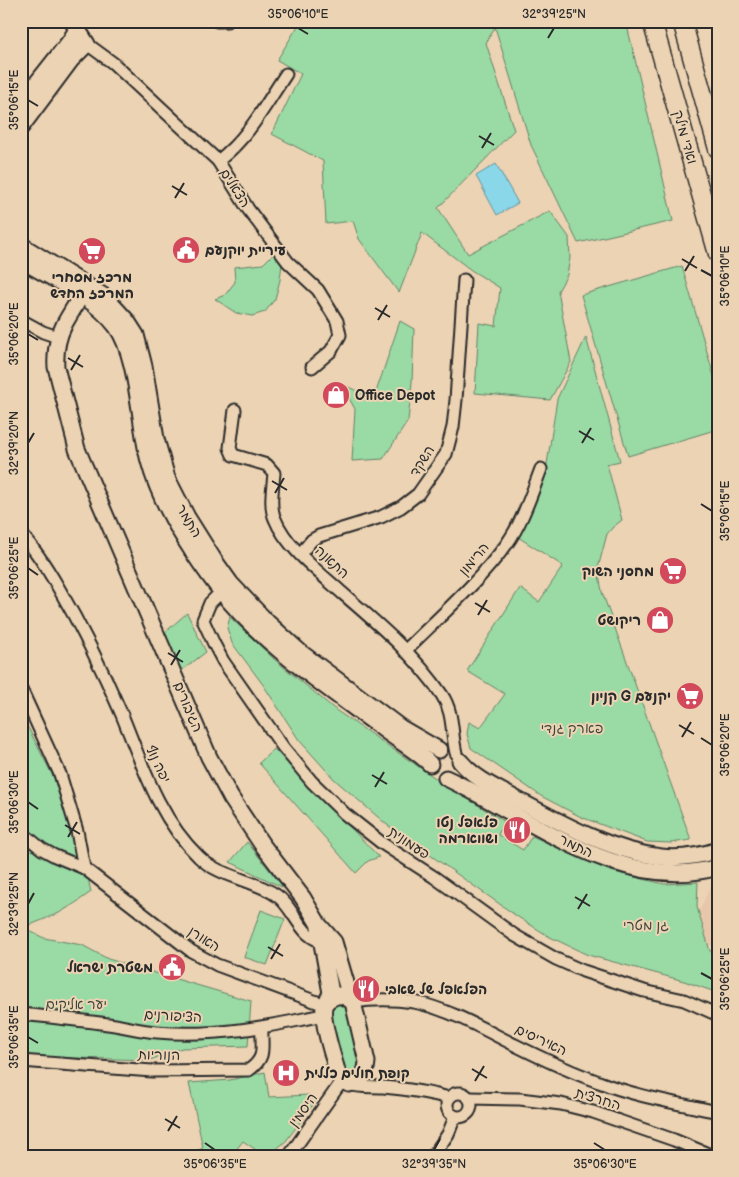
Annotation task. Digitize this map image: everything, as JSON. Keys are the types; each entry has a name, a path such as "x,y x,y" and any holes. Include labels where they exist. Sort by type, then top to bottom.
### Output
{"main road":[{"name":"ואדי מילק","path":"652,21 718,254"},
{"name":"ואדי מילק","path":"685,26 718,149"},
{"name":"הצאלים","path":"73,31 87,44"},
{"path":"21,103 73,31"},
{"path":"22,125 71,60 87,44"},
{"name":"התמר","path":"21,245 79,289 118,328 124,340 132,368 144,442 155,482 176,523 204,567 300,652 401,728 440,749"},
{"name":"התמר","path":"21,260 79,289 105,297 128,321 136,335 144,366 156,439 166,478 187,517 214,560 226,587 258,631 286,656 430,764"},
{"name":"הגיבורים","path":"54,336 69,316 79,289"},
{"name":"הגיבורים","path":"79,289 59,314 54,336 56,367 77,449 210,757 231,798 261,843 303,898 328,942 352,1001 367,1062"},
{"path":"69,316 88,309 99,308"},
{"path":"440,749 450,749 458,757 458,770 455,774 446,778 436,774 430,764 432,756 440,749"},
{"name":"התמר","path":"458,757 472,774 504,792 591,836 620,847 663,857 686,857 718,850"},
{"name":"התמר","path":"446,778 578,848 620,864 648,871 669,873 692,873 718,867"},
{"name":"הגיבורים","path":"324,1008 331,993 328,942"},
{"path":"352,1001 339,995 324,1008 345,1083 356,1082 362,1079 367,1062"}],"street":[{"path":"217,21 227,21"},
{"name":"הצאלים","path":"87,44 113,63 218,161 253,215 288,262 318,290 337,321 340,335 331,351 312,367"},
{"path":"218,161 245,136 286,74"},
{"name":"השקד","path":"300,554 312,540 319,536 381,517 401,507 418,494 446,454 453,427 456,400 464,280"},
{"path":"21,320 54,336"},
{"name":"התאנה","path":"235,410 230,448 233,454 267,465 274,473 272,506 274,518 289,542 385,630 442,695 449,709 458,757"},
{"name":"הרימון","path":"405,651 469,588 506,545 520,522 541,469"},
{"name":"יפה נוף","path":"21,534 32,546 78,622 122,716 139,762 158,799 182,838 200,858 228,874 277,895 288,906 299,925 309,935 328,942"},
{"name":"פעמונית","path":"226,587 210,602 203,620 214,644 223,661 283,747 312,782 345,814 383,844 434,877 514,935 556,959 583,971 644,991 684,1000 718,1015"},
{"path":"21,689 60,774 77,831 84,868"},
{"path":"440,749 448,743 453,732"},
{"name":"האורן","path":"21,832 55,856 84,868 191,951 217,965 324,1008"},
{"name":"האיריסים","path":"352,1001 414,1002 482,1028 549,1062 601,1083 645,1096 718,1112"},
{"name":"הציפורנים","path":"21,1014 108,1024 156,1032 218,1033 262,1028 324,1008"},
{"name":"הנוריות","path":"21,1061 152,1071 249,1070 258,1063 262,1056 262,1028"},
{"path":"367,1062 367,1077 382,1087"},
{"path":"345,1083 355,1086 382,1087 448,1098"},
{"name":"היסמין","path":"288,1156 345,1083"},
{"path":"454,1093 463,1093 470,1098 471,1106 467,1114 459,1117 455,1116 447,1107 448,1098 454,1093"},
{"name":"החרצית","path":"470,1098 536,1100 561,1104 593,1112 713,1156"},
{"path":"432,1156 448,1134 455,1116"}],"shaded area":[{"path":"718,881 718,950 703,941 696,919 712,883"}],"green space":[{"path":"301,21 626,21 673,221 578,243 531,145 495,27 486,43 514,130 438,208 468,254 550,211 569,237 570,258 567,275 558,291 571,362 550,400 475,393 479,323 496,326 500,288 471,270 422,233 399,293 359,239 353,221 326,224 323,161 272,134 301,74 277,60"},
{"path":"274,253 282,263 280,280 275,299 265,312 252,316 236,313 215,299 225,295 235,282 234,267 263,264"},
{"path":"682,266 718,390 718,429 628,456 581,295"},
{"path":"400,321 414,329 408,421 383,459 352,461 355,409 341,384 374,398"},
{"name":"פארק גנדי","path":"586,337 620,461 607,464 622,520 607,534 598,568 602,592 691,840 671,843 647,842 581,817 541,796 471,748 467,734 469,722 480,728 505,694 467,671 520,588 539,602 563,566 518,537 547,464 557,399"},
{"path":"187,613 206,652 180,672 163,634"},
{"name":"גן מטרי","path":"230,617 274,659 337,711 453,790 504,821 498,835 523,850 532,836 610,871 664,884 698,882 697,907 710,951 718,955 718,993 684,981 588,955 550,937 518,917 386,824 334,779 299,740 264,686 232,643 227,628"},
{"name":"יער אליקים","path":"21,714 75,824 81,867 88,878 91,892 59,913 23,928 44,938 82,945 108,959 251,1001 248,1046 182,1048 150,1060 38,1057 21,1054"},
{"path":"274,749 379,857 368,861 356,873 259,763"},
{"path":"247,842 284,888 230,862"},
{"path":"261,910 285,919 267,965 244,957"},
{"path":"336,1002 348,1005 362,1063 358,1075 345,1077 328,1015 331,1005"},
{"path":"265,1072 269,1097 309,1095 315,1102 286,1141 268,1156 265,1156 243,1141 231,1156 184,1156 203,1148 189,1083 230,1080"}],"water":[{"path":"496,164 518,203 497,215 476,176"}],"place":[{"name":"עיריית יוקנעם","path":"186,250"},
{"name":"מרכז מסחרי המרכז החדש","path":"92,251"},
{"name":"Office Depot","path":"336,395"},
{"name":"מחסני השוק","path":"673,571"},
{"name":"ריקושט","path":"660,620"},
{"name":"קניון G יקנעם","path":"690,696"},
{"name":"פלאפל נטו ושווארמה","path":"517,830"},
{"name":"משטרת ישראל","path":"172,967"},
{"name":"הפלאפל של שאבי","path":"366,989"},
{"name":"קופת חולים כללית","path":"286,1073"}]}
